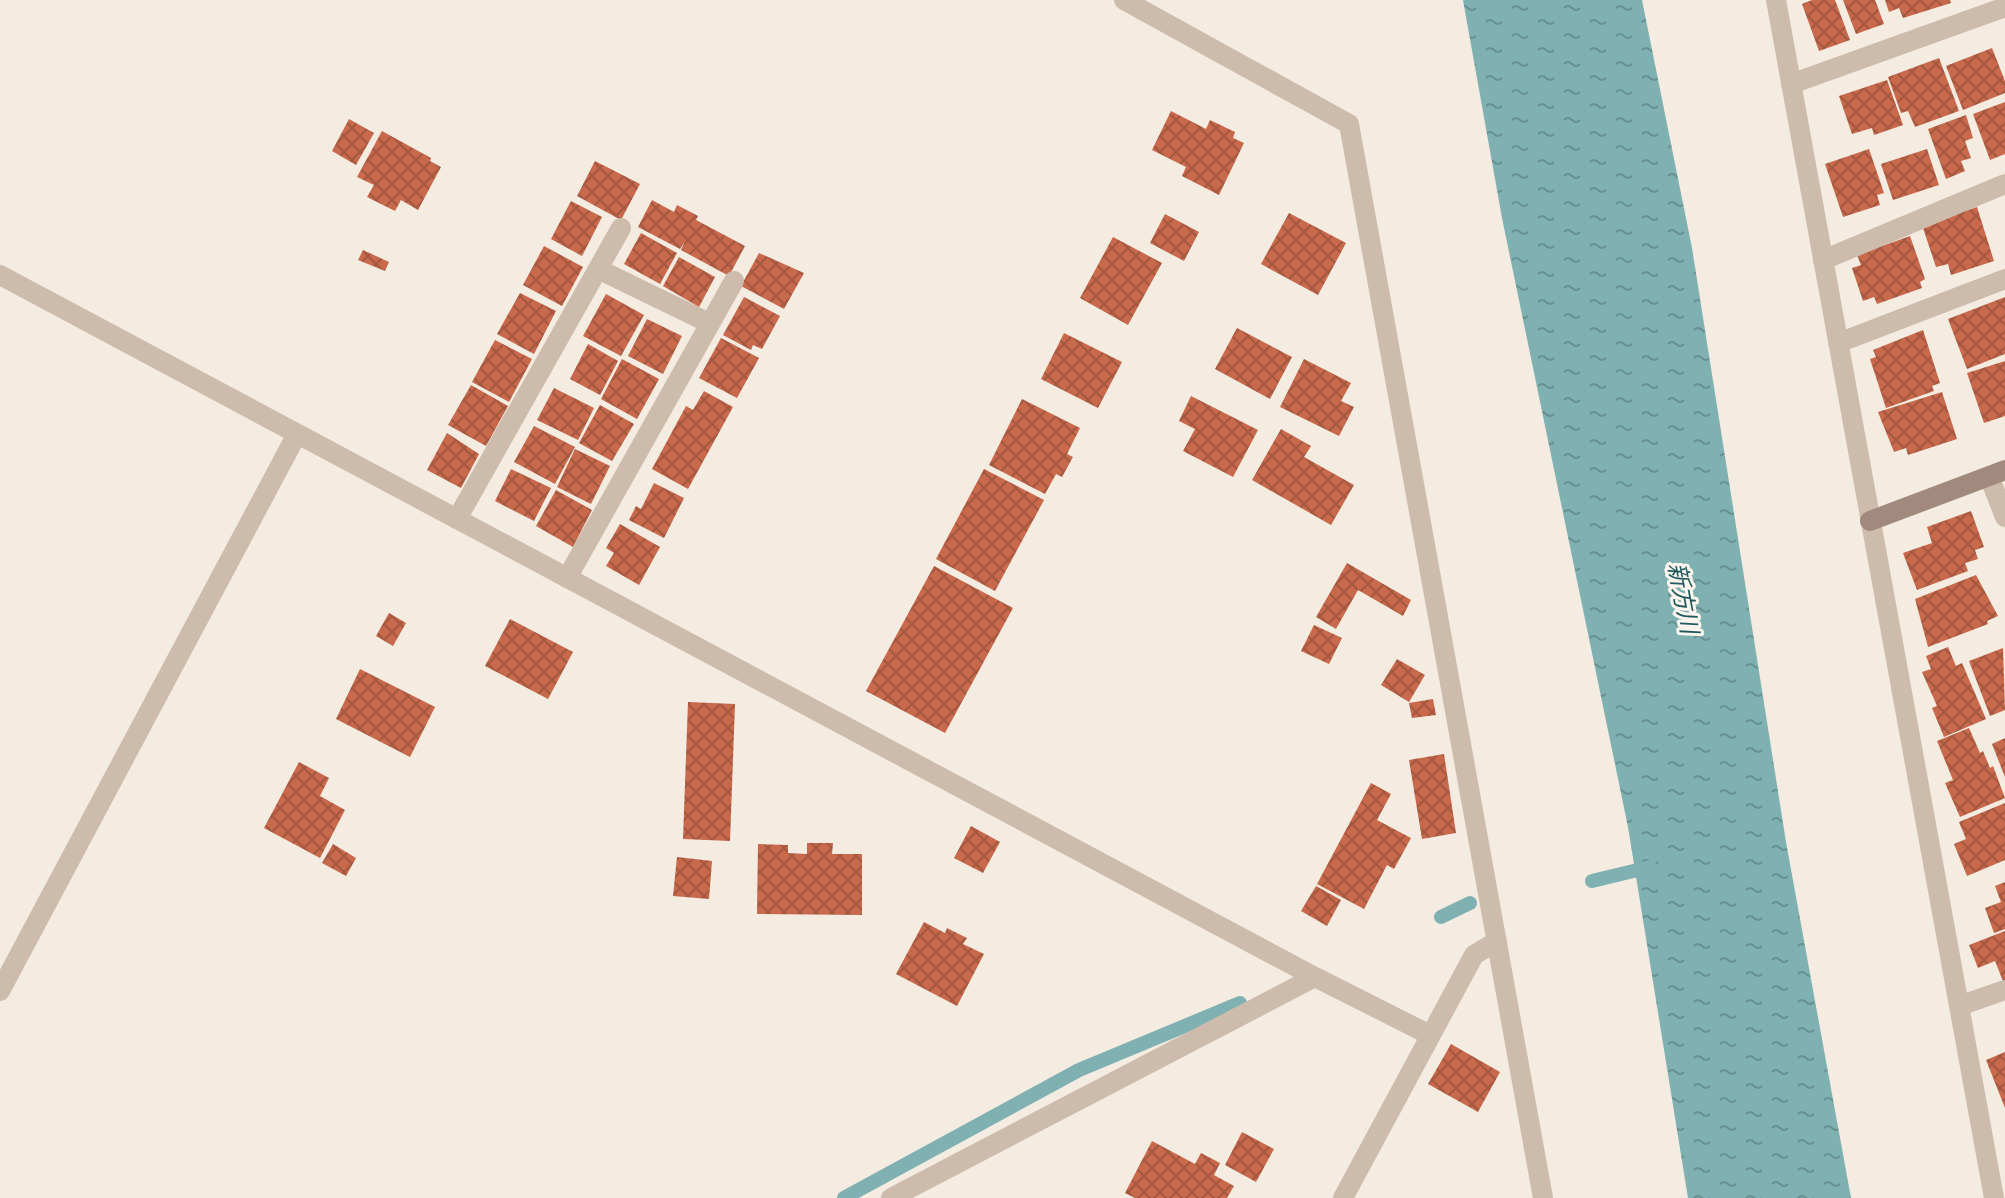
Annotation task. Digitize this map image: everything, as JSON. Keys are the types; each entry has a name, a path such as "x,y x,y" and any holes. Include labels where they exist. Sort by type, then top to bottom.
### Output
{"street":[{"path":"1124,0 1349,124 1543,1198"},
{"path":"1776,0 1994,1198"},
{"path":"1791,84 2005,7"},
{"path":"1823,260 2005,184"},
{"path":"457,519 621,228"},
{"path":"598,269 709,323"},
{"path":"0,275 1315,977 1430,1035"},
{"path":"1838,343 2005,279"},
{"path":"567,578 734,281"},
{"path":"0,991 297,434"},
{"path":"1870,521 1997,473 2005,517"},
{"path":"1343,1198 1474,955 1497,941"},
{"path":"891,1198 1315,977"},
{"path":"1959,1006 2005,990"}],"water":[{"name":"新方川","path":"1463,0 1642,0 1692,248 1786,842 1851,1198 1688,1198 1628,827 1502,218"}],"building":[{"path":"1812,0 1835,0 1850,40 1819,51 1802,4"},
{"path":"1843,0 1875,0 1884,24 1856,34"},
{"path":"1885,0 1950,0 1951,3 1903,18 1899,8 1889,12"},
{"path":"1992,48 2005,81 2005,93 1963,110 1946,66"},
{"path":"1939,58 1959,111 1915,127 1908,111 1901,113 1888,77"},
{"path":"1887,80 1903,125 1874,135 1872,128 1852,134 1839,96"},
{"path":"2005,102 2005,154 1990,160 1973,114"},
{"path":"1171,111 1206,129 1210,120 1235,132 1233,138 1244,143 1219,195 1182,176 1186,167 1152,150"},
{"path":"1966,115 1973,138 1965,141 1971,158 1961,161 1965,171 1946,179 1928,129"},
{"path":"349,119 374,133 356,165 332,151"},
{"path":"382,131 431,158 430,161 441,167 418,210 401,200 395,211 367,197 374,185 357,177"},
{"path":"1869,149 1884,193 1877,195 1880,205 1843,217 1825,164"},
{"path":"1927,149 1939,185 1893,200 1881,164"},
{"path":"595,161 640,184 621,220 577,196"},
{"path":"652,200 674,212 677,205 698,216 696,220 745,246 729,276 681,250 685,241 680,249 638,227"},
{"path":"571,201 602,217 582,256 551,239"},
{"path":"1977,207 1994,261 1951,275 1948,264 1936,267 1922,225"},
{"path":"1289,213 1346,243 1318,295 1261,264"},
{"path":"1165,214 1199,232 1184,261 1150,243"},
{"path":"641,233 677,253 660,284 624,264"},
{"path":"1910,236 1925,279 1920,282 1922,288 1877,304 1874,297 1863,301 1852,268 1861,265 1857,255"},
{"path":"1113,237 1162,263 1128,325 1080,298"},
{"path":"544,246 583,267 562,306 523,285"},
{"path":"363,250 389,262 385,271 358,260"},
{"path":"759,253 804,273 784,309 741,286"},
{"path":"679,257 715,277 699,307 663,286"},
{"path":"520,293 556,311 534,354 497,334"},
{"path":"606,294 644,315 621,356 583,336"},
{"path":"744,297 780,316 762,349 753,345 751,350 723,335"},
{"path":"2005,297 2005,354 1967,369 1948,319"},
{"path":"647,319 682,336 663,374 628,356"},
{"path":"1237,328 1292,357 1270,399 1215,369"},
{"path":"1923,330 1940,383 1932,386 1934,391 1886,408 1870,359 1876,357 1873,350"},
{"path":"1064,333 1122,362 1098,408 1041,379"},
{"path":"721,338 759,358 737,398 699,378"},
{"path":"495,340 532,359 509,402 472,382"},
{"path":"588,344 618,361 600,395 570,379"},
{"path":"622,359 659,379 637,419 601,399"},
{"path":"1304,359 1351,383 1341,401 1354,407 1339,436 1280,407"},
{"path":"2005,361 2005,416 1984,423 1967,373"},
{"path":"471,385 508,406 486,446 448,425"},
{"path":"554,388 594,408 578,440 537,420"},
{"path":"704,391 733,407 688,489 652,469 686,406 693,410"},
{"path":"1942,392 1957,439 1908,455 1906,448 1894,452 1878,412"},
{"path":"1191,396 1258,430 1233,477 1183,451 1195,429 1179,421"},
{"path":"1022,399 1080,428 1067,454 1073,457 1062,477 1056,474 1045,494 989,465"},
{"path":"600,405 634,424 612,461 579,443"},
{"path":"534,426 575,447 555,484 514,462"},
{"path":"1281,429 1311,446 1304,457 1354,485 1331,525 1252,480"},
{"path":"447,433 479,454 461,488 427,470"},
{"path":"575,449 610,466 591,504 557,487"},
{"path":"511,469 551,488 534,521 495,501"},
{"path":"984,469 1044,500 995,591 936,559"},
{"path":"654,483 684,498 664,538 629,520 636,506 641,509"},
{"path":"556,490 592,510 573,547 536,526"},
{"path":"1971,511 1984,547 1975,550 1978,559 1965,563 1968,571 1917,590 1903,553 1932,543 1927,527"},
{"path":"620,524 660,547 639,585 606,566 614,553 606,548"},
{"path":"1347,563 1411,600 1403,616 1358,590 1336,629 1316,617"},
{"path":"934,566 1013,608 945,733 866,691"},
{"path":"1976,575 1998,616 1987,621 1988,624 1928,647 1915,599"},
{"path":"389,613 406,623 393,646 376,636"},
{"path":"510,619 573,652 548,699 485,666"},
{"path":"1314,625 1342,638 1329,664 1301,651"},
{"path":"1948,647 1956,666 1962,663 1986,719 1944,737 1932,708 1937,706 1922,672 1931,669 1926,656"},
{"path":"2003,648 2005,710 1990,716 1969,661"},
{"path":"1397,659 1425,675 1409,702 1381,685"},
{"path":"360,669 435,707 410,757 336,719"},
{"path":"1433,699 1436,715 1412,718 1409,703"},
{"path":"688,702 735,704 730,841 683,839"},
{"path":"1969,728 1980,753 1983,751 1990,768 1993,766 2005,798 1960,817 1945,783 1953,780 1937,741"},
{"path":"2005,738 2005,777 1992,744"},
{"path":"1444,754 1456,833 1422,839 1409,760"},
{"path":"299,762 329,778 320,796 345,810 320,858 264,828"},
{"path":"1371,783 1391,794 1377,820 1411,838 1394,869 1387,865 1364,909 1317,884"},
{"path":"2005,803 2005,860 1967,876 1954,844 1966,839 1959,822"},
{"path":"971,826 1000,842 983,873 954,858"},
{"path":"807,843 833,843 832,854 862,854 862,915 757,914 758,844 788,845 788,853 807,854"},
{"path":"333,844 356,858 346,876 322,863"},
{"path":"677,857 712,861 709,899 673,896"},
{"path":"2005,882 2005,929 1994,933 1985,908 2001,902 1995,886"},
{"path":"1316,886 1341,900 1327,926 1301,911"},
{"path":"924,922 945,933 947,928 967,938 963,944 984,954 957,1006 896,974"},
{"path":"2005,931 2003,981 1995,961 1978,968 1969,945"},
{"path":"1451,1044 1500,1072 1478,1112 1428,1084"},
{"path":"2005,1052 2005,1108 1986,1060"},
{"path":"1242,1132 1274,1149 1256,1182 1225,1165"},
{"path":"1152,1141 1195,1164 1201,1153 1220,1163 1214,1175 1234,1186 1227,1198 1135,1198 1125,1193"}],"waterway":[{"path":"1592,881 1650,867"},
{"path":"1441,917 1470,903"},
{"path":"844,1198 1079,1070 1240,1003"}]}
